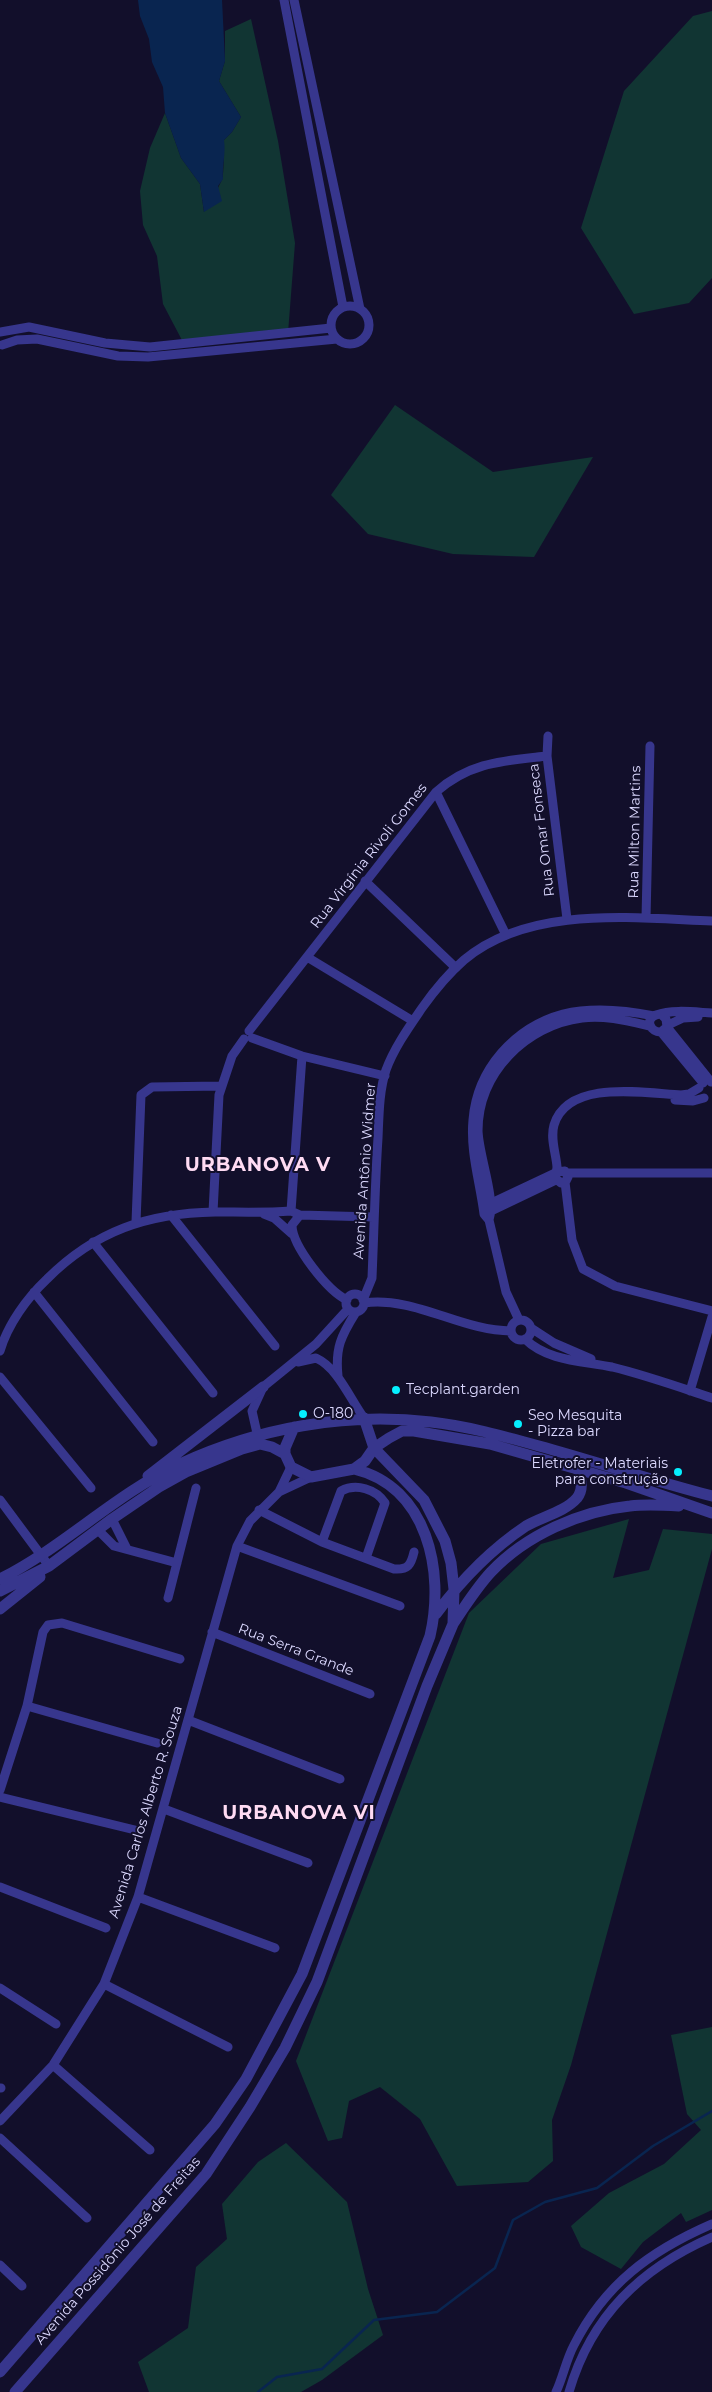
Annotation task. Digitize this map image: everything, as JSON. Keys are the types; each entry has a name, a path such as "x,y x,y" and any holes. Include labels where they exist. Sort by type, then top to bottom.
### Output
{"street":[{"path":"284,0 343,307"},
{"path":"294,0 360,309"},
{"path":"1,345 17,340 37,339 118,356 148,356 337,339 347,343 362,338 368,327 368,320 360,309 355,306 343,307 332,318 331,328 337,339"},
{"path":"0,332 29,327 105,342 150,347 331,328"},
{"name":"Rua Omar Fonseca","path":"548,736 547,756 567,919"},
{"name":"Rua Milton Martins","path":"646,918 650,746"},
{"name":"Rua Virgínia Rivoli Gomes","path":"214,1212 221,1086 232,1056 365,881 436,792 453,778 471,768 503,761 547,756"},
{"path":"436,792 506,935"},
{"path":"365,881 456,968"},
{"name":"Avenida Antônio Widmer","path":"361,1299 372,1278 373,1217 380,1114 385,1076 404,1034 437,988 465,959 506,935 567,919 646,918 712,921"},
{"path":"308,957 413,1021"},
{"path":"519,1320 506,1292 474,1157 473,1120 475,1102 483,1080 497,1057 526,1031 564,1014 606,1010 658,1016 666,1019 665,1028 706,1084"},
{"path":"683,1011 712,1015 683,1018 665,1028 653,1031 650,1026 650,1020 658,1016 683,1011"},
{"path":"488,1211 480,1149 479,1115 485,1094 492,1080 512,1051 541,1030 563,1021 582,1018 610,1018 650,1026"},
{"path":"248,1036 302,1056 385,1076"},
{"path":"292,1234 292,1225 296,1214 302,1056"},
{"path":"706,1084 700,1094 708,1098"},
{"path":"706,1084 689,1094 681,1095 588,1093 570,1101 558,1115 553,1126 572,1240 583,1269 615,1286 712,1311"},
{"path":"136,1222 141,1095 152,1087 221,1086"},
{"path":"560,1175 557,1132 568,1111 575,1104 595,1099 693,1101 708,1098"},
{"path":"488,1211 560,1175 712,1173"},
{"path":"0,1351 11,1326 34,1292 61,1265 93,1242 136,1222 171,1215 214,1212 262,1212 373,1217"},
{"path":"262,1212 274,1218 292,1234 298,1245 332,1289 350,1307 361,1310 361,1299"},
{"path":"171,1215 275,1346"},
{"path":"93,1242 213,1393"},
{"path":"34,1292 153,1442"},
{"path":"338,1376 336,1354 350,1307 350,1296 390,1302 491,1330 511,1331"},
{"path":"137,1487 150,1473 293,1363 325,1335 350,1307"},
{"path":"690,1391 693,1375 712,1317"},
{"path":"612,1367 545,1353 533,1348 525,1339 515,1338 511,1331 512,1324 519,1320 527,1322 531,1328 566,1349 612,1367 712,1398"},
{"path":"525,1339 530,1334 531,1328"},
{"path":"293,1363 316,1358 326,1364 338,1376 349,1397 364,1418 374,1448"},
{"path":"0,1377 91,1488"},
{"path":"258,1440 252,1411 263,1387"},
{"path":"0,1579 43,1555 137,1487 180,1464 294,1427 364,1418 433,1422 498,1435 712,1496"},
{"path":"294,1427 286,1442 285,1454 291,1467 311,1477"},
{"path":"279,1492 311,1477 354,1469 365,1461 374,1448 402,1431 435,1433 490,1444 578,1469 712,1512"},
{"path":"389,1438 389,1458 404,1478"},
{"path":"258,1440 285,1454"},
{"path":"0,1591 50,1566 112,1519 159,1487 186,1472 242,1449 258,1440"},
{"name":"Avenida Possidônio José de Freitas","path":"16,2392 206,2174 285,2048 317,1982 427,1686 453,1624 454,1589 451,1563 445,1541 424,1500 404,1478 387,1464 374,1448"},
{"path":"279,1492 291,1467"},
{"name":"Avenida Possidônio José de Freitas","path":"0,2372 215,2124 246,2079 302,1974 428,1644 435,1615 437,1587 434,1563 420,1523 390,1485 375,1476 354,1469"},
{"path":"435,1615 454,1589 473,1568 502,1542 576,1498 581,1489 578,1469"},
{"path":"322,1542 341,1491 352,1486 359,1487 377,1494 385,1503 366,1558"},
{"path":"168,1598 196,1488"},
{"name":"Avenida Carlos Alberto R. Souza","path":"0,2122 53,2065 104,1984 138,1897 237,1546 242,1532 259,1510 279,1492"},
{"path":"0,1500 50,1566"},
{"path":"453,1624 500,1562 562,1523 583,1515 630,1506 690,1506"},
{"path":"259,1510 322,1542 394,1569 402,1570 412,1563 414,1552"},
{"path":"112,1519 127,1549"},
{"path":"98,1530 114,1546 177,1563"},
{"path":"237,1546 400,1606"},
{"path":"451,1563 473,1568"},
{"path":"0,1609 38,1579 50,1566"},
{"path":"0,1790 27,1706 43,1632 48,1625 62,1623 180,1659"},
{"name":"Rua Serra Grande","path":"212,1632 370,1694"},
{"path":"27,1706 157,1743"},
{"path":"188,1720 340,1779"},
{"path":"0,1797 135,1830"},
{"path":"164,1809 308,1863"},
{"path":"0,1887 106,1928"},
{"path":"138,1897 274,1948"},
{"path":"104,1984 228,2047"},
{"path":"0,1988 56,2024"},
{"path":"53,2065 150,2150"},
{"path":"0,2138 87,2218"},
{"path":"556,2392 566,2362 580,2334 597,2308 621,2279 685,2235 712,2224"},
{"path":"569,2392 577,2366 590,2340 607,2315 630,2288 655,2267 712,2237"},
{"path":"0,2265 22,2286"}],"green space":[{"path":"712,11 712,278 689,303 634,314 581,228 624,91 693,16"},
{"path":"251,19 278,141 295,243 288,333 184,344 163,304 157,256 143,225 140,191 150,148 165,113 181,158 200,184 204,212 223,178 224,140 232,132 241,117 219,81 225,61 225,31"},
{"path":"395,405 493,472 593,457 534,557 453,554 368,534 331,495"},
{"path":"629,1519 613,1578 649,1570 663,1529 712,1534 712,1549 571,2065 552,2120 553,2161 528,2182 457,2186 420,2119 380,2087 349,2101 342,2138 328,2141 296,2061 469,1613 541,1544"},
{"path":"712,2027 712,2210 686,2222 681,2213 643,2242 621,2269 581,2247 571,2226 609,2193 664,2164 701,2130 687,2114 671,2035"},
{"path":"286,2143 347,2202 368,2289 383,2335 322,2380 301,2392 149,2392 138,2362 188,2328 196,2267 227,2239 222,2204 258,2162"}],"water":[{"path":"138,0 222,0 225,61 219,81 241,117 232,132 224,140 223,179 218,186 222,201 204,212 200,184 181,158 165,113 163,87 152,62 149,39 140,16"}],"waterway":[{"path":"258,2392 277,2377 322,2369 374,2320 437,2312 495,2268 513,2220 545,2202 597,2188 653,2146 712,2111"}],"place":[{"name":"Tecplant.garden","path":"396,1390"},
{"name":"O-180","path":"303,1414"},
{"name":"Seo Mesquita - Pizza bar","path":"518,1424"},
{"name":"Eletrofer - Materiais para construção","path":"678,1472"}],"district":[{"name":"URBANOVA V","path":"258,1165"},
{"name":"URBANOVA VI","path":"299,1813"}]}
